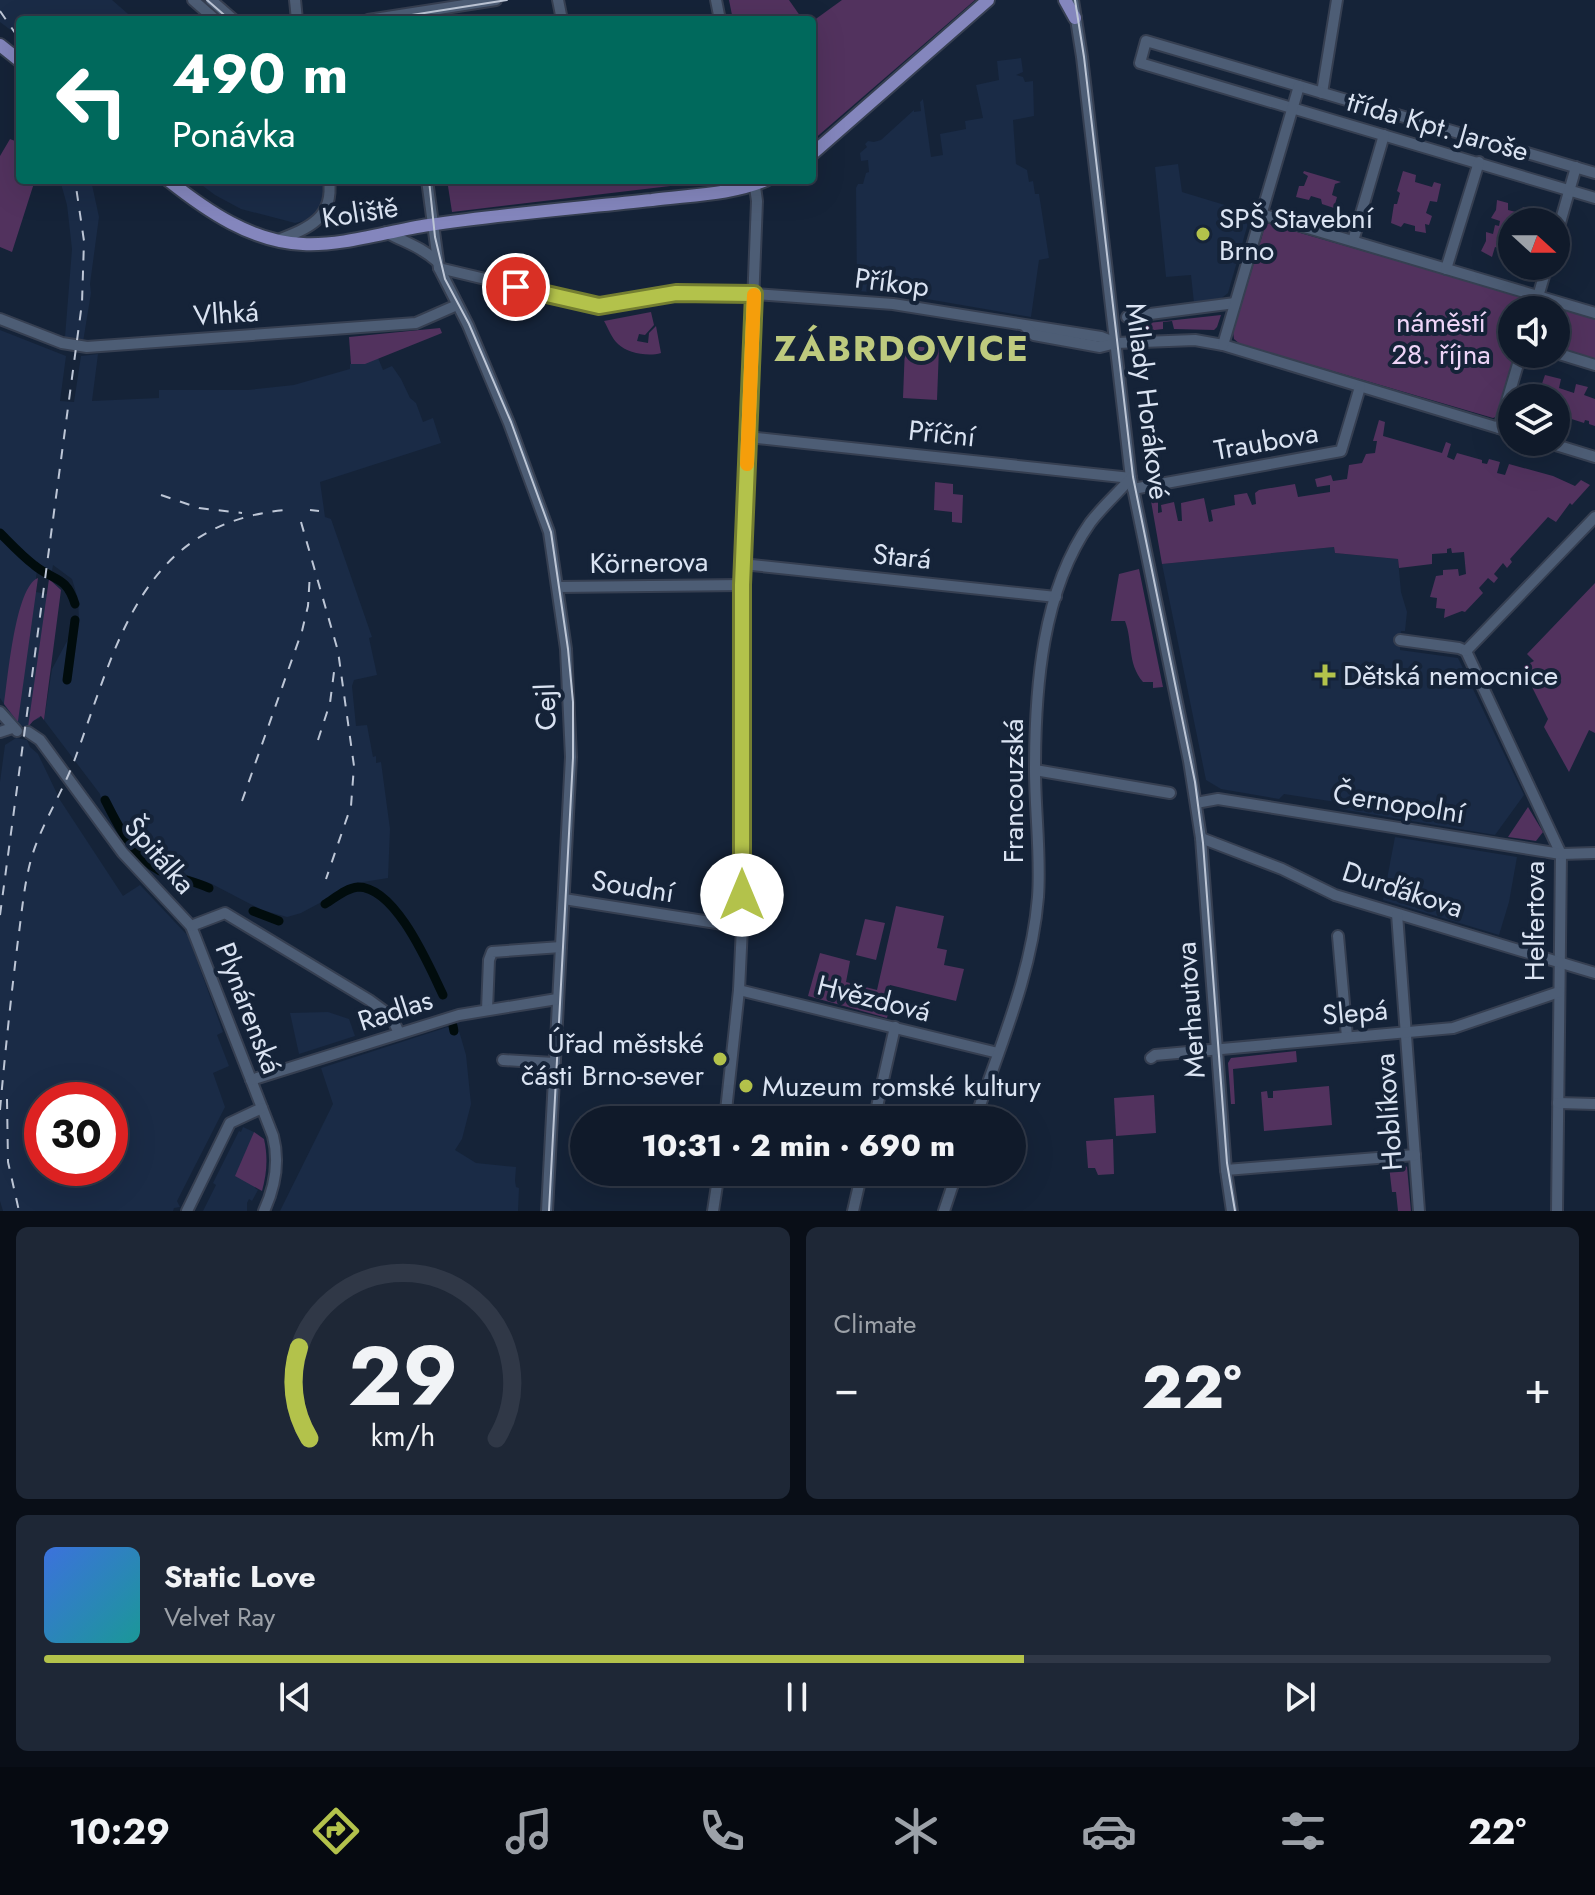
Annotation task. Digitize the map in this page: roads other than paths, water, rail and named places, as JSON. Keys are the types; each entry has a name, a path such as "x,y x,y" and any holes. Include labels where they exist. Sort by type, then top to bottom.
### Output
{"main road":[{"path":"816,150 988,0"},
{"path":"1065,0 1075,18"},
{"path":"0,45 16,58"},
{"name":"Koliště","path":"173,184 203,208 238,226 278,240 302,244 326,243 431,224 716,192 750,184"}],"street":[{"path":"193,0 211,16"},
{"path":"211,0 229,16"},
{"path":"408,16 496,0"},
{"name":"Milady Horákové","path":"1073,0 1132,483 1196,804"},
{"path":"1322,93 1337,0"},
{"name":"třída Kpt. Jaroše","path":"1595,173 1146,41 1140,63 1595,198"},
{"path":"1223,345 1299,86"},
{"path":"1353,241 1384,135"},
{"path":"1446,269 1479,162"},
{"path":"1565,208 1576,167"},
{"path":"278,240 314,223 331,193 330,184"},
{"name":"Cejl","path":"427,184 438,265 468,325 533,486 549,532 558,587 570,702 571,757 547,1211"},
{"path":"727,1106 739,990 742,927 742,564 758,184"},
{"path":"1261,214 1535,296"},
{"name":"Příkop","path":"386,232 416,245 438,265 599,306 676,293 754,294 893,304 1101,337 1116,343"},
{"path":"1127,317 1235,303"},
{"name":"Vlhká","path":"0,319 62,343 87,347 416,323 457,305"},
{"path":"1570,306 1595,313"},
{"path":"1116,343 1195,340 1223,345 1498,428"},
{"path":"1570,357 1595,365"},
{"name":"Traubova","path":"1132,483 1341,451 1360,387"},
{"name":"Příční","path":"748,437 1132,483"},
{"path":"1570,449 1595,457"},
{"name":"Francouzská","path":"980,1106 1023,978 1038,898 1036,709 1044,648 1056,597 1069,559 1091,522 1132,483"},
{"path":"1400,640 1466,651 1595,517"},
{"name":"Stará","path":"742,564 1056,597"},
{"name":"Körnerova","path":"558,587 742,585"},
{"name":"Helfertova","path":"1466,651 1561,854 1557,1211"},
{"name":"Špitálka","path":"0,712 19,730 40,740 123,853 191,926 225,913 369,1000 391,1016 399,1033"},
{"path":"0,732 19,730"},
{"path":"1035,770 1170,793"},
{"name":"Černopolní","path":"1196,804 1218,799 1561,854 1595,853"},
{"name":"Merhautova","path":"1196,804 1232,1211"},
{"name":"Durďákova","path":"1201,838 1282,869 1335,895 1595,973"},
{"name":"Soudní","path":"564,899 742,927"},
{"name":"Hoblíkova","path":"1397,914 1419,1211"},
{"name":"Plynárenská","path":"191,926 273,1136 277,1157 276,1177 264,1211"},
{"path":"1338,936 1347,1037"},
{"path":"487,1010 490,955 497,951 561,947"},
{"name":"Hvězdová","path":"739,990 998,1053"},
{"name":"Slepá","path":"1151,1058 1155,1055 1453,1028 1559,992"},
{"name":"Radlas","path":"251,1080 459,1015 557,999"},
{"path":"877,1106 895,1027"},
{"path":"503,1060 554,1063"},
{"path":"1558,1103 1595,1104"},
{"name":"Plynárenská","path":"187,1211 230,1123 262,1108"},
{"path":"1226,1170 1415,1155"},
{"path":"713,1211 717,1186"},
{"path":"853,1211 859,1186"},
{"path":"944,1211 952,1186"}],"waterway":[{"path":"0,533 41,570 63,583 75,604"},
{"path":"67,680 75,620"},
{"path":"105,800 127,840 150,865 209,888"},
{"path":"325,904 358,887 372,890 385,900 410,930 443,995"},
{"path":"253,911 279,921"},
{"path":"453,1026 454,1031"}],"tram line":[{"path":"207,0 225,16"},
{"path":"405,16 507,0"},
{"path":"1075,0 1133,477 1195,782 1203,843 1227,1163 1235,1211"},
{"path":"384,16 390,15"},
{"path":"429,184 435,237 445,279 469,324 511,422 551,532 568,649 573,702 573,758 549,1211"}],"railway":[{"path":"0,11 16,34"},
{"path":"0,915 82,303 84,241 76,184"},
{"path":"161,495 199,508 242,513"},
{"path":"0,1110 15,961 29,866 71,769 123,631 143,595 167,564 198,538 237,520 285,510"},
{"path":"310,510 319,511"},
{"path":"301,522 338,651 354,766 351,806 326,879"},
{"path":"242,801 302,631 308,606 310,573"},
{"path":"318,740 330,703 334,672"},
{"path":"7,1099 8,1162 19,1211"}],"place":[{"name":"SPŠ Stavební Brno","path":"1203,234"},
{"name":"Dětská nemocnice","path":"1325,675"},
{"name":"Úřad městské části Brno-sever","path":"720,1059"},
{"name":"Muzeum romské kultury","path":"746,1086"}],"district":[{"name":"ZÁBRDOVICE","path":"902,348"}],"park label":[{"name":"náměstí 28. října","path":"1441,338"}]}
